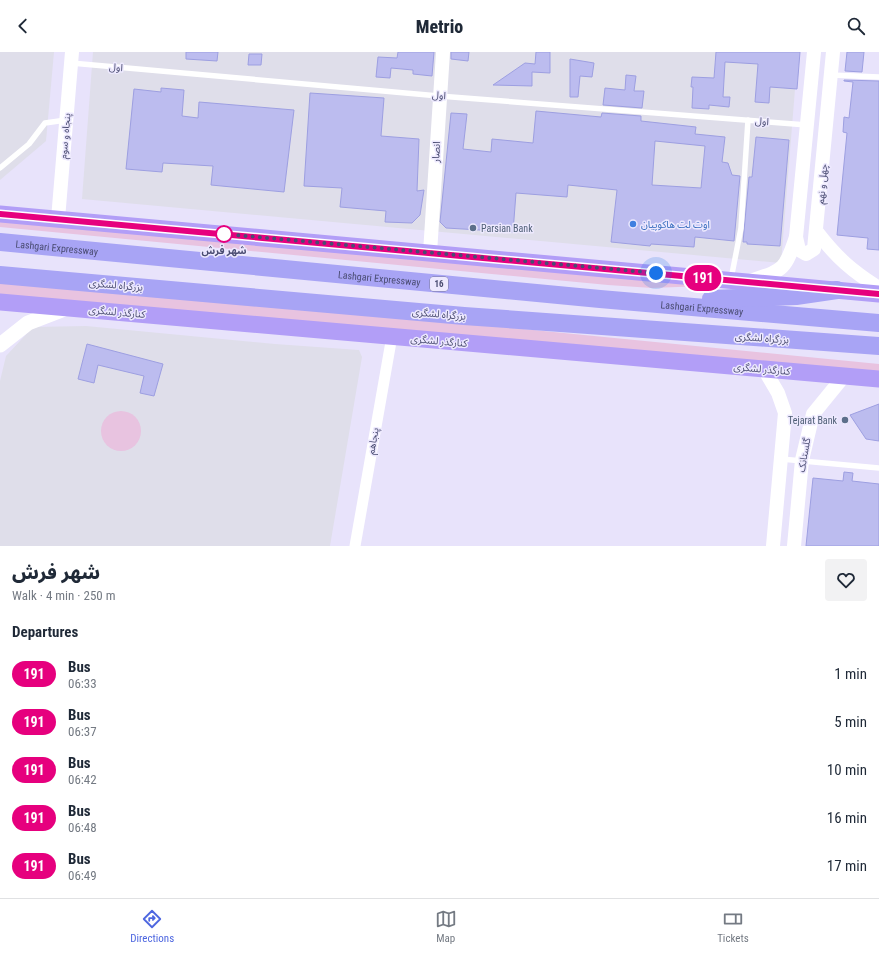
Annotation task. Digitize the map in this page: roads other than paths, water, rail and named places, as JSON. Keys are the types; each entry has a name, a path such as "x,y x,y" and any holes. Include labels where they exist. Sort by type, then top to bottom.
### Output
{"highway":[{"name":"Lashgari Expressway","path":"5,242 623,301 879,323"},
{"name":"بزرگراه لشگری","path":"0,275 464,316 878,346"},
{"path":"623,301 796,296 837,290"}],"main road":[{"path":"0,214 879,294"},
{"name":"کنارگذر لشگری","path":"0,302 879,379"},
{"path":"0,345 28,323 67,308"}],"street":[{"name":"انصار","path":"430,253 443,52"},
{"name":"چهل و نهم","path":"748,282 782,268 790,256 796,237 814,52"},
{"name":"چهل و نهم","path":"796,237 799,250 806,254 814,249 817,232 833,52"},
{"name":"پنجاه و سوم","path":"58,220 71,57"},
{"path":"817,232 831,250 852,271 879,288"},
{"name":"پنجاهم","path":"355,546 392,336"},
{"path":"764,369 778,393 785,413 773,546"},
{"name":"گلستانک","path":"794,546 802,460 813,414 844,376"}],"lane":[{"name":"اول","path":"71,57 439,96 808,125"},
{"path":"831,74 879,77"},
{"path":"0,168 29,144 45,124 66,120"},
{"path":"730,280 742,228 748,120"},
{"path":"781,460 802,460 879,468"}],"place":[{"name":"اوت لت هاکوپیان","path":"633,224"},
{"name":"Parsian Bank","path":"473,228"},
{"name":"شهر فرش","path":"224,234"},
{"name":"Tejarat Bank","path":"845,420"}]}
